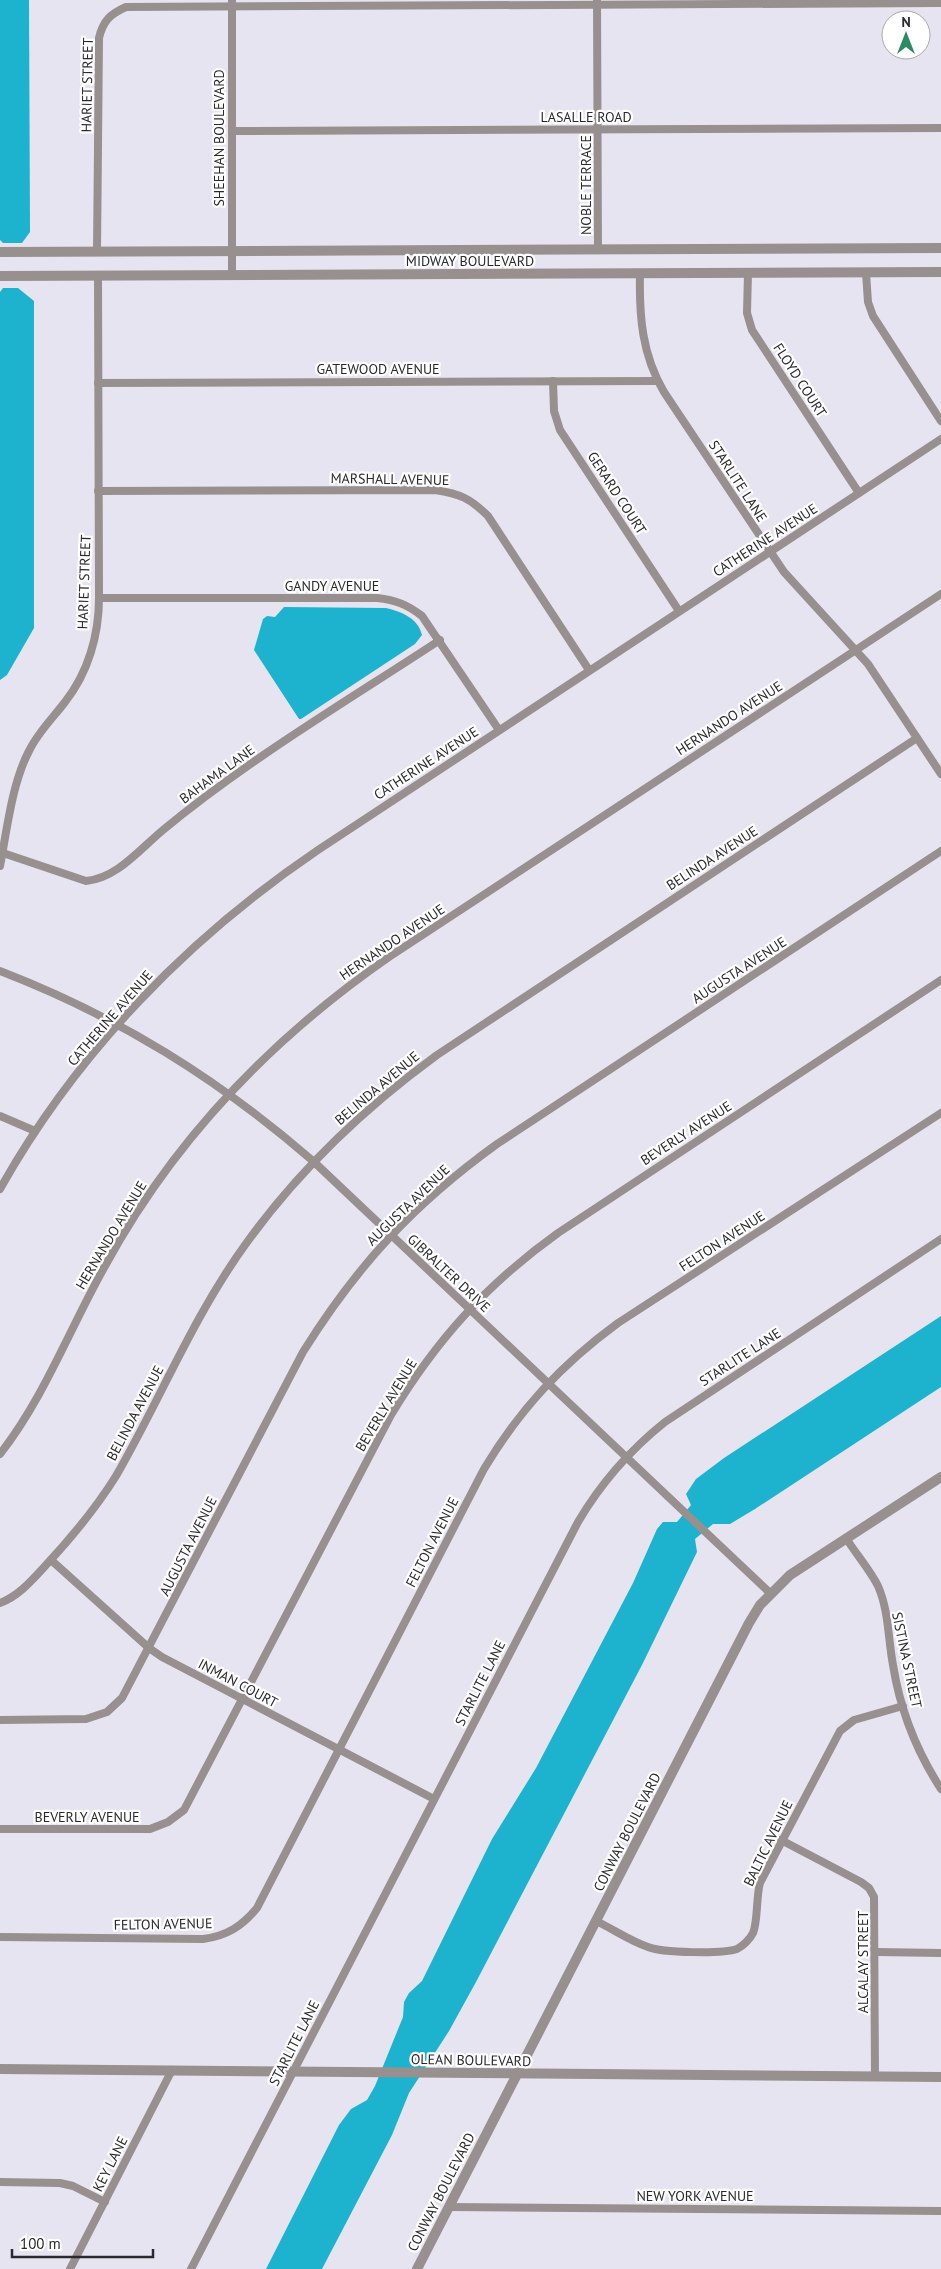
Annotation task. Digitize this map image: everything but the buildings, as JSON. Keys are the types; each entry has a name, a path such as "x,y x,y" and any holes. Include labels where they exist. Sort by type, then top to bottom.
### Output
{"street":[{"name":"NOBLE TERRACE","path":"597,2 598,250"},
{"path":"232,3 941,3"},
{"name":"SHEEHAN BOULEVARD","path":"232,3 232,276"},
{"name":"HARIET STREET","path":"98,252 99,38 102,24 112,13 126,7 232,3"},
{"name":"LASALLE ROAD","path":"232,131 941,128"},
{"name":"MIDWAY BOULEVARD","path":"0,252 941,248"},
{"name":"MIDWAY BOULEVARD","path":"0,276 941,272"},
{"name":"FLOYD COURT","path":"748,273 747,313 752,330 859,493"},
{"path":"866,273 868,302 872,316 941,421"},
{"name":"STARLITE LANE","path":"640,274 641,324 648,359 657,381 769,552 799,591 856,650 878,678 941,774"},
{"name":"HARIET STREET","path":"0,866 23,764 37,737 67,700 84,671 96,634 99,598 98,276"},
{"name":"GERARD COURT","path":"553,381 554,411 560,430 679,611"},
{"name":"GATEWOOD AVENUE","path":"98,383 657,381"},
{"name":"CATHERINE AVENUE","path":"0,1189 35,1131 74,1078 118,1024 194,946 261,890 589,670 941,439"},
{"name":"MARSHALL AVENUE","path":"98,491 435,490 457,494 474,503 488,516 589,670"},
{"name":"HERNANDO AVENUE","path":"0,1454 32,1404 128,1226 171,1164 229,1093 292,1032 364,975 941,594"},
{"name":"GANDY AVENUE","path":"99,598 377,598 394,600 409,606 422,616 499,730"},
{"name":"BAHAMA LANE","path":"2,853 86,881 100,880 115,872 180,816 226,782 440,640"},
{"name":"BELINDA AVENUE","path":"0,1603 20,1591 51,1560 85,1520 115,1476 196,1323 230,1266 269,1212 313,1161 373,1104 437,1055 917,738"},
{"name":"AUGUSTA AVENUE","path":"0,1720 76,1720 107,1712 122,1698 303,1352 341,1294 390,1235 443,1186 497,1144 941,851"},
{"name":"GIBRALTER DRIVE","path":"0,971 118,1024 176,1058 229,1093 313,1161 770,1593"},
{"name":"BEVERLY AVENUE","path":"0,1829 137,1831 150,1829 168,1822 184,1810 391,1415 428,1359 468,1309 512,1268 558,1232 941,980"},
{"name":"FELTON AVENUE","path":"0,1937 202,1939 228,1933 245,1922 257,1908 484,1469 514,1424 547,1383 582,1351 618,1323 941,1113"},
{"path":"0,1116 35,1131"},
{"name":"STARLITE LANE","path":"191,2269 578,1522 597,1492 625,1457 680,1411 941,1239"},
{"name":"CONWAY BOULEVARD","path":"417,2269 748,1623 770,1593 790,1575 941,1477"},
{"name":"SISTINA STREET","path":"846,1538 878,1586 887,1622 892,1664 903,1706 924,1761 941,1789"},
{"name":"INMAN COURT","path":"51,1560 148,1648 243,1700 434,1799"},
{"name":"BALTIC AVENUE","path":"596,1921 648,1947 662,1951 725,1951 737,1949 747,1942 754,1931 756,1896 760,1883 840,1731 854,1720 903,1706"},
{"name":"ALCALAY STREET","path":"781,1840 869,1888 874,1898 876,1952 875,2077"},
{"path":"876,1952 941,1953"},
{"name":"OLEAN BOULEVARD","path":"0,2069 941,2077"},
{"name":"KEY LANE","path":"70,2269 172,2070"},
{"path":"0,2182 60,2183 73,2186 105,2202"},
{"name":"NEW YORK AVENUE","path":"449,2207 941,2211"}],"water":[{"path":"0,0 29,0 30,232 22,243 3,243 0,240"},
{"path":"3,288 18,288 34,301 34,628 7,675 0,680 0,292"},
{"path":"284,607 386,608 413,620 422,635 415,644 299,719 254,650 263,619 267,616 275,617"},
{"path":"941,1316 941,1387 755,1509 730,1524 713,1524 695,1539 697,1552 643,1663 476,1982 449,2031 409,2093 392,2135 322,2269 266,2269 339,2125 351,2109 367,2100 375,2086 403,2017 404,2002 409,1993 422,1981 492,1839 536,1768 633,1583 657,1529 663,1522 677,1522 691,1505 686,1494 696,1479 724,1458"}]}
